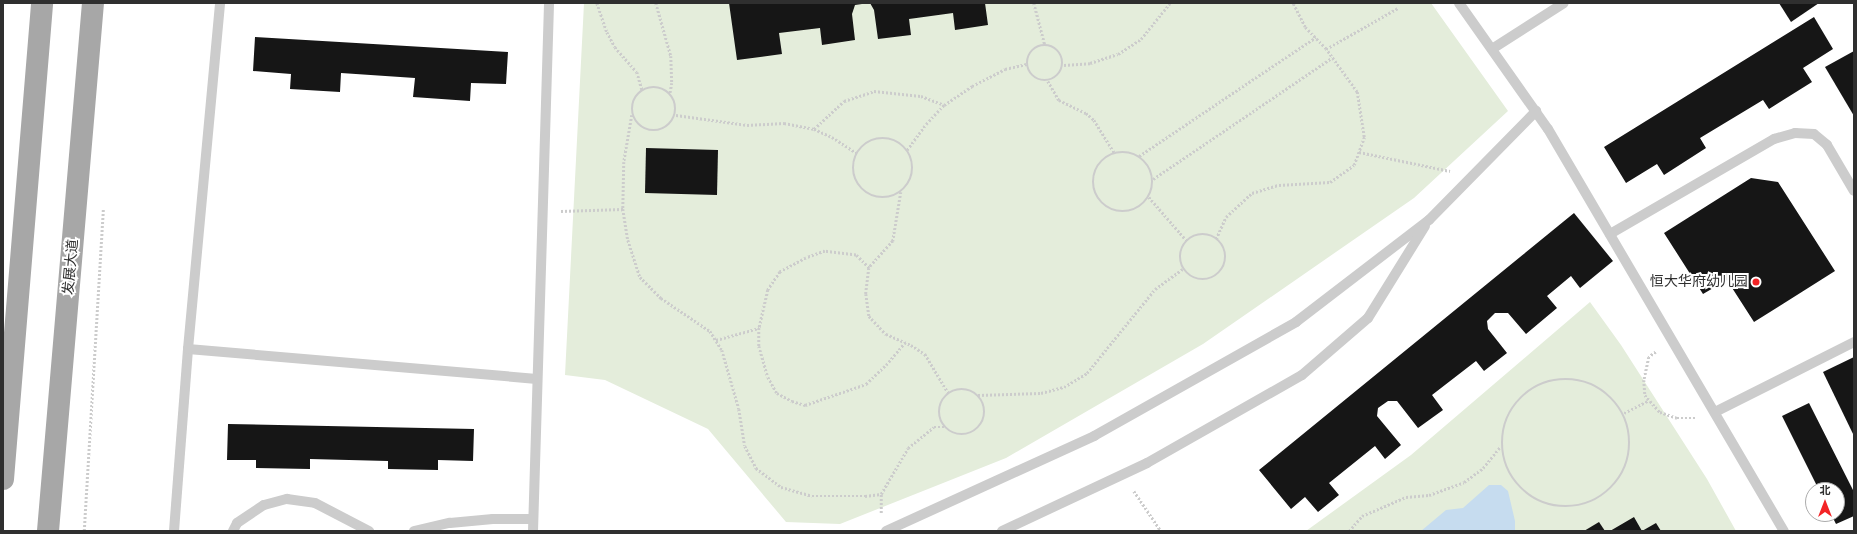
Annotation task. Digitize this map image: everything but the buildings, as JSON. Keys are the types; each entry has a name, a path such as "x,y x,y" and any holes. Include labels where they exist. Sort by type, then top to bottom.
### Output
{"main road":[{"path":"3,479 42,3"},
{"name":"发展大道","path":"48,531 93,3"}],"lane":[{"path":"174,531 188,349 220,3"},
{"path":"532,531 549,3"},
{"path":"1459,3 1548,129 1784,531"},
{"path":"1492,49 1564,3"},
{"path":"886,531 1094,436 1296,322 1429,220 1536,111"},
{"path":"1610,234 1774,139 1795,133 1814,134 1827,145 1854,191"},
{"path":"1002,531 1147,463 1302,375 1368,318 1429,220"},
{"path":"1715,412 1854,342"},
{"path":"188,349 537,379"},
{"path":"233,531 237,523 264,505 287,499 315,503 369,531"},
{"path":"414,531 450,523 493,518 533,518"}],"path":[{"path":"597,3 607,32 615,46 637,72 642,90"},
{"path":"656,3 672,56 672,84 670,94"},
{"path":"1034,3 1045,45"},
{"path":"1064,65 1090,63 1118,54 1141,39 1170,3"},
{"path":"1216,239 1226,217 1252,193 1279,185 1330,182 1354,165 1364,137 1357,92 1326,49 1305,27 1293,3"},
{"path":"1326,49 1398,8"},
{"path":"1139,156 1316,37"},
{"path":"1045,45 1056,49 1061,53 1064,65 1059,76 1048,81 1042,81 1031,75 1027,64 1028,58 1034,48 1045,45"},
{"path":"1153,179 1332,58"},
{"path":"907,150 926,124 944,105 972,86 1005,69 1027,64"},
{"path":"1048,81 1059,100 1086,113 1094,120 1115,153"},
{"path":"632,116 640,128 654,132 668,128 676,115 674,100 664,89 649,87 642,90 633,102 624,162 623,209 628,240 640,277 661,298 710,330 722,350 730,375 745,446 756,468 781,487 812,496 865,496 881,494"},
{"path":"814,129 844,101 874,91 921,96 944,105"},
{"path":"676,115 747,125 784,123 814,129 832,137 857,153"},
{"path":"882,138 900,143 907,150 912,158 912,177 908,185 901,192 892,197 882,198 863,190 857,182 854,172 854,162 857,153 864,145 873,140 882,138"},
{"path":"1130,152 1139,156 1151,170 1153,179 1149,197 1142,205 1133,210 1123,212 1113,210 1104,205 1097,197 1094,187 1094,177 1097,167 1103,159 1115,153 1130,152"},
{"path":"1359,152 1473,176"},
{"path":"901,192 893,241 869,268 866,294 869,316 886,334 906,342 925,354 949,394"},
{"path":"1149,197 1187,241"},
{"path":"84,531 103,208"},
{"path":"542,212 623,209"},
{"path":"1201,235 1216,239 1224,251 1225,258 1224,265 1215,276 1208,280 1201,280 1188,275 1183,269 1180,254 1182,247 1187,241 1201,235"},
{"path":"869,268 856,255 836,251 826,251 806,258 780,272 768,290 759,328 759,346 768,376 777,393 792,401 805,405 866,384 886,365 906,342"},
{"path":"944,427 939,413 944,399 949,394 964,390 978,396 1041,393 1064,387 1087,373 1155,289 1183,269"},
{"path":"716,340 759,328"},
{"path":"1672,339 1649,357 1644,380 1645,395 1660,412 1676,418 1693,418 1715,412"},
{"path":"1571,379 1592,384 1611,396 1624,414 1630,433 1630,454 1623,473 1611,490 1594,501 1574,507 1553,506 1534,499 1518,486 1506,467 1502,446 1504,424 1514,405 1530,390 1550,381 1571,379"},
{"path":"881,516 881,494 908,448 934,427 944,427 956,435 964,435 978,430 985,416 985,409 978,396"},
{"path":"1624,414 1649,400"},
{"path":"1349,531 1362,516 1400,499 1429,495 1464,482 1483,468 1502,446"},
{"path":"1123,473 1161,531"}],"green space":[{"path":"584,3 1431,3 1508,111 1414,198 1203,344 1006,458 840,524 786,522 708,429 605,380 565,375"},
{"path":"1590,302 1621,345 1707,479 1736,531 1306,531 1411,455"}],"water":[{"path":"1489,485 1501,485 1508,491 1515,521 1515,531 1421,531 1446,510 1463,508"}],"place":[{"name":"恒大华府幼儿园","path":"1756,282"}]}
